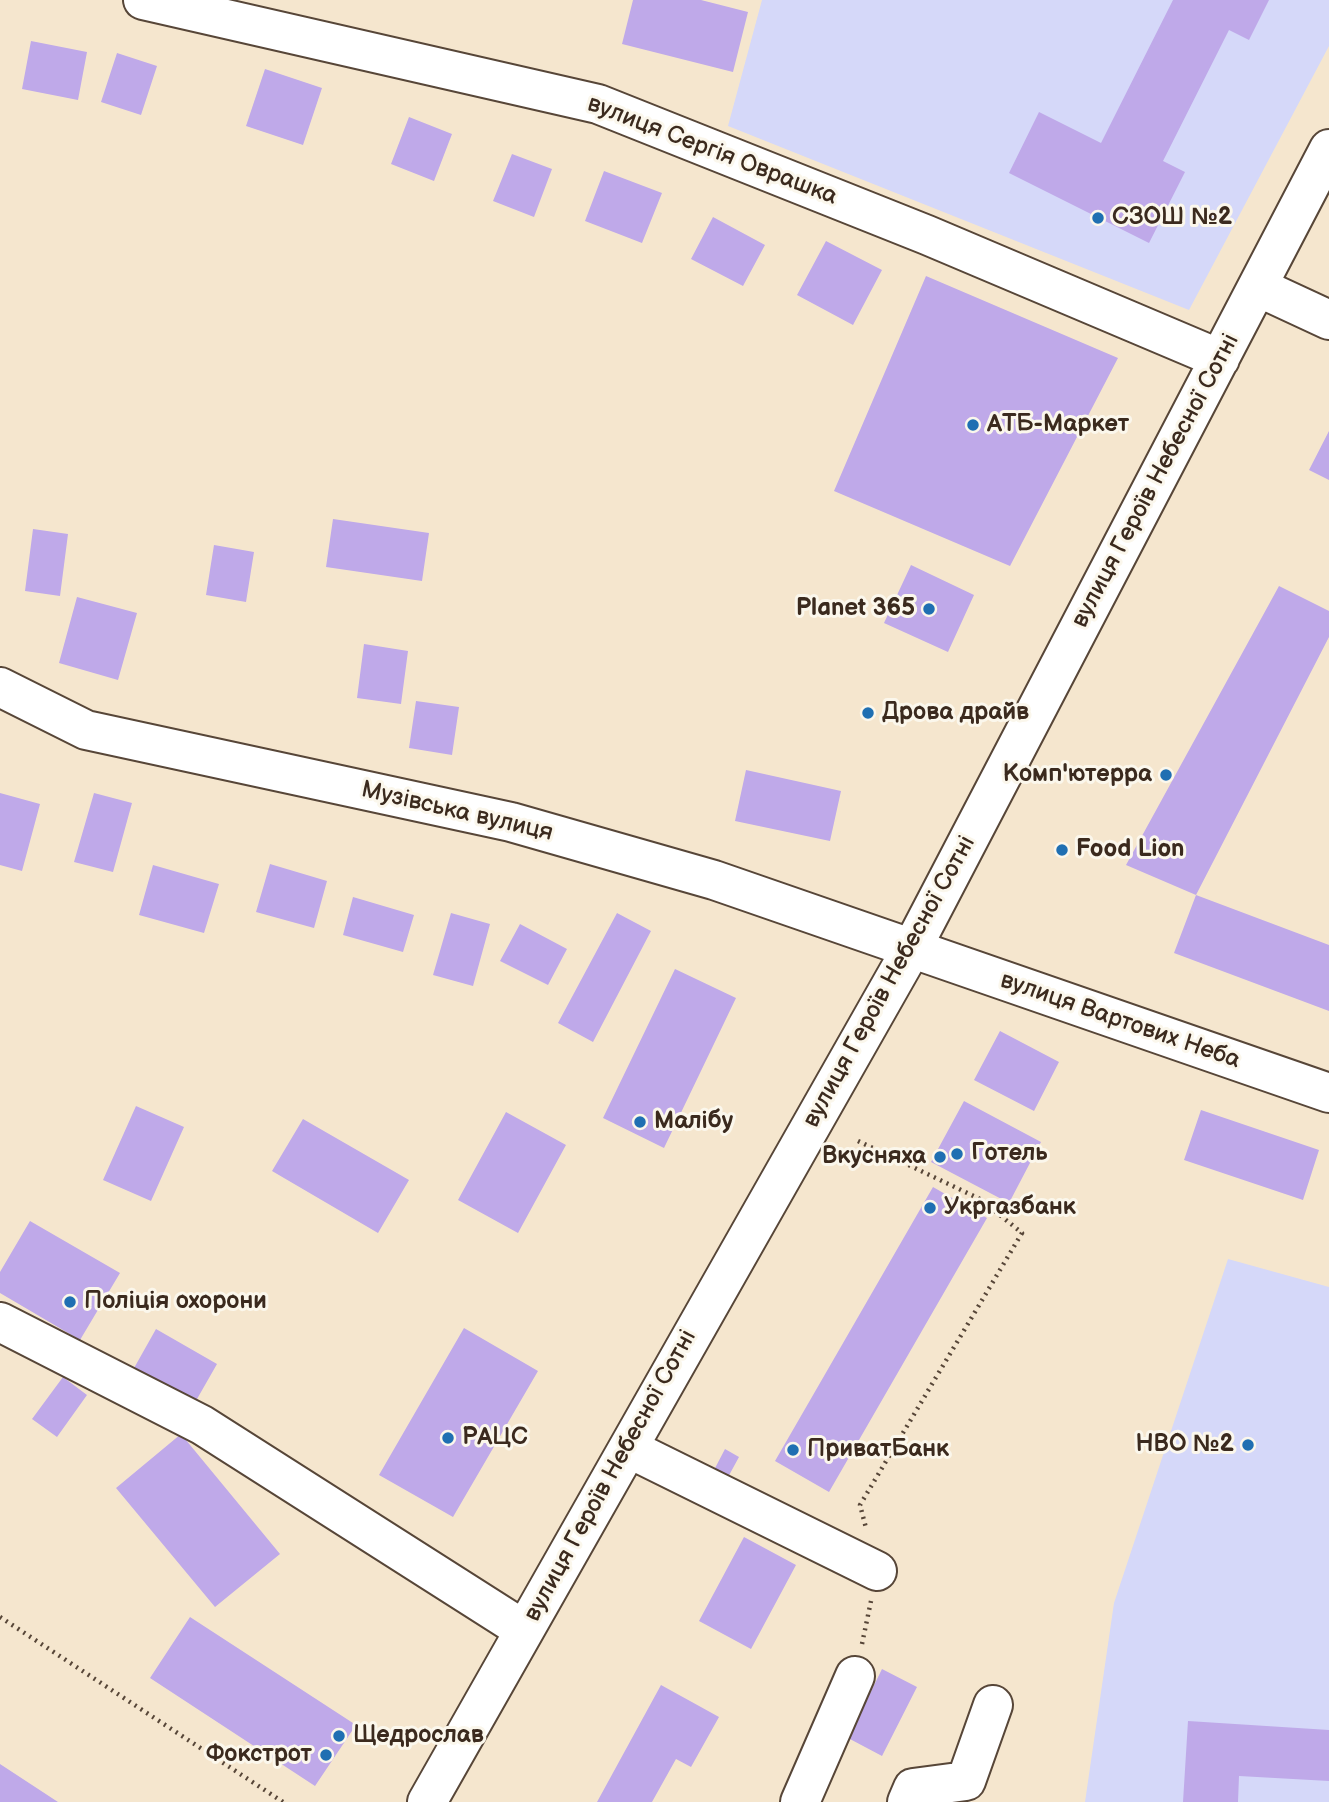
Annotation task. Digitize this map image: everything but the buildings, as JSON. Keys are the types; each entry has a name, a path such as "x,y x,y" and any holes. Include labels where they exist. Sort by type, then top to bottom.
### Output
{"street":[{"name":"вулиця Сергія Оврашка","path":"143,0 598,104 927,235 1220,359"},
{"name":"вулиця Героїв Небесної Сотні","path":"427,1802 912,948 1329,149"},
{"path":"1258,287 1329,320"},
{"name":"Музівська вулиця","path":"0,687 86,730 511,822 714,880 912,948"},
{"name":"вулиця Вартових Неба","path":"912,948 1329,1093"},
{"path":"0,1322 202,1426 524,1630"},
{"path":"628,1448 877,1572"},
{"path":"800,1802 855,1676"},
{"path":"907,1802 913,1788 966,1781 993,1705"}],"path":[{"path":"855,1676 877,1572 860,1505 1022,1233 980,1199 858,1141"},
{"path":"0,1617 283,1802"}],"shaded area":[{"name":"СЗОШ №2","path":"762,0 1329,0 1329,46 1189,310 728,126"},
{"name":"НВО №2","path":"1228,1259 1329,1287 1329,1802 1085,1802 1114,1603"}],"place":[{"name":"СЗОШ №2","path":"1098,218"},
{"name":"АТБ-Маркет","path":"973,425"},
{"name":"Planet 365","path":"929,609"},
{"name":"Дрова драйв","path":"868,713"},
{"name":"Комп'ютерра","path":"1166,775"},
{"name":"Food Lion","path":"1062,850"},
{"name":"Малібу","path":"640,1122"},
{"name":"Готель","path":"957,1154"},
{"name":"Вкусняха","path":"940,1157"},
{"name":"Укргазбанк","path":"930,1208"},
{"name":"Поліція охорони","path":"70,1302"},
{"name":"РАЦС","path":"448,1438"},
{"name":"НВО №2","path":"1248,1445"},
{"name":"ПриватБанк","path":"793,1450"},
{"name":"Щедрослав","path":"339,1736"},
{"name":"Фокстрот","path":"326,1755"}]}
